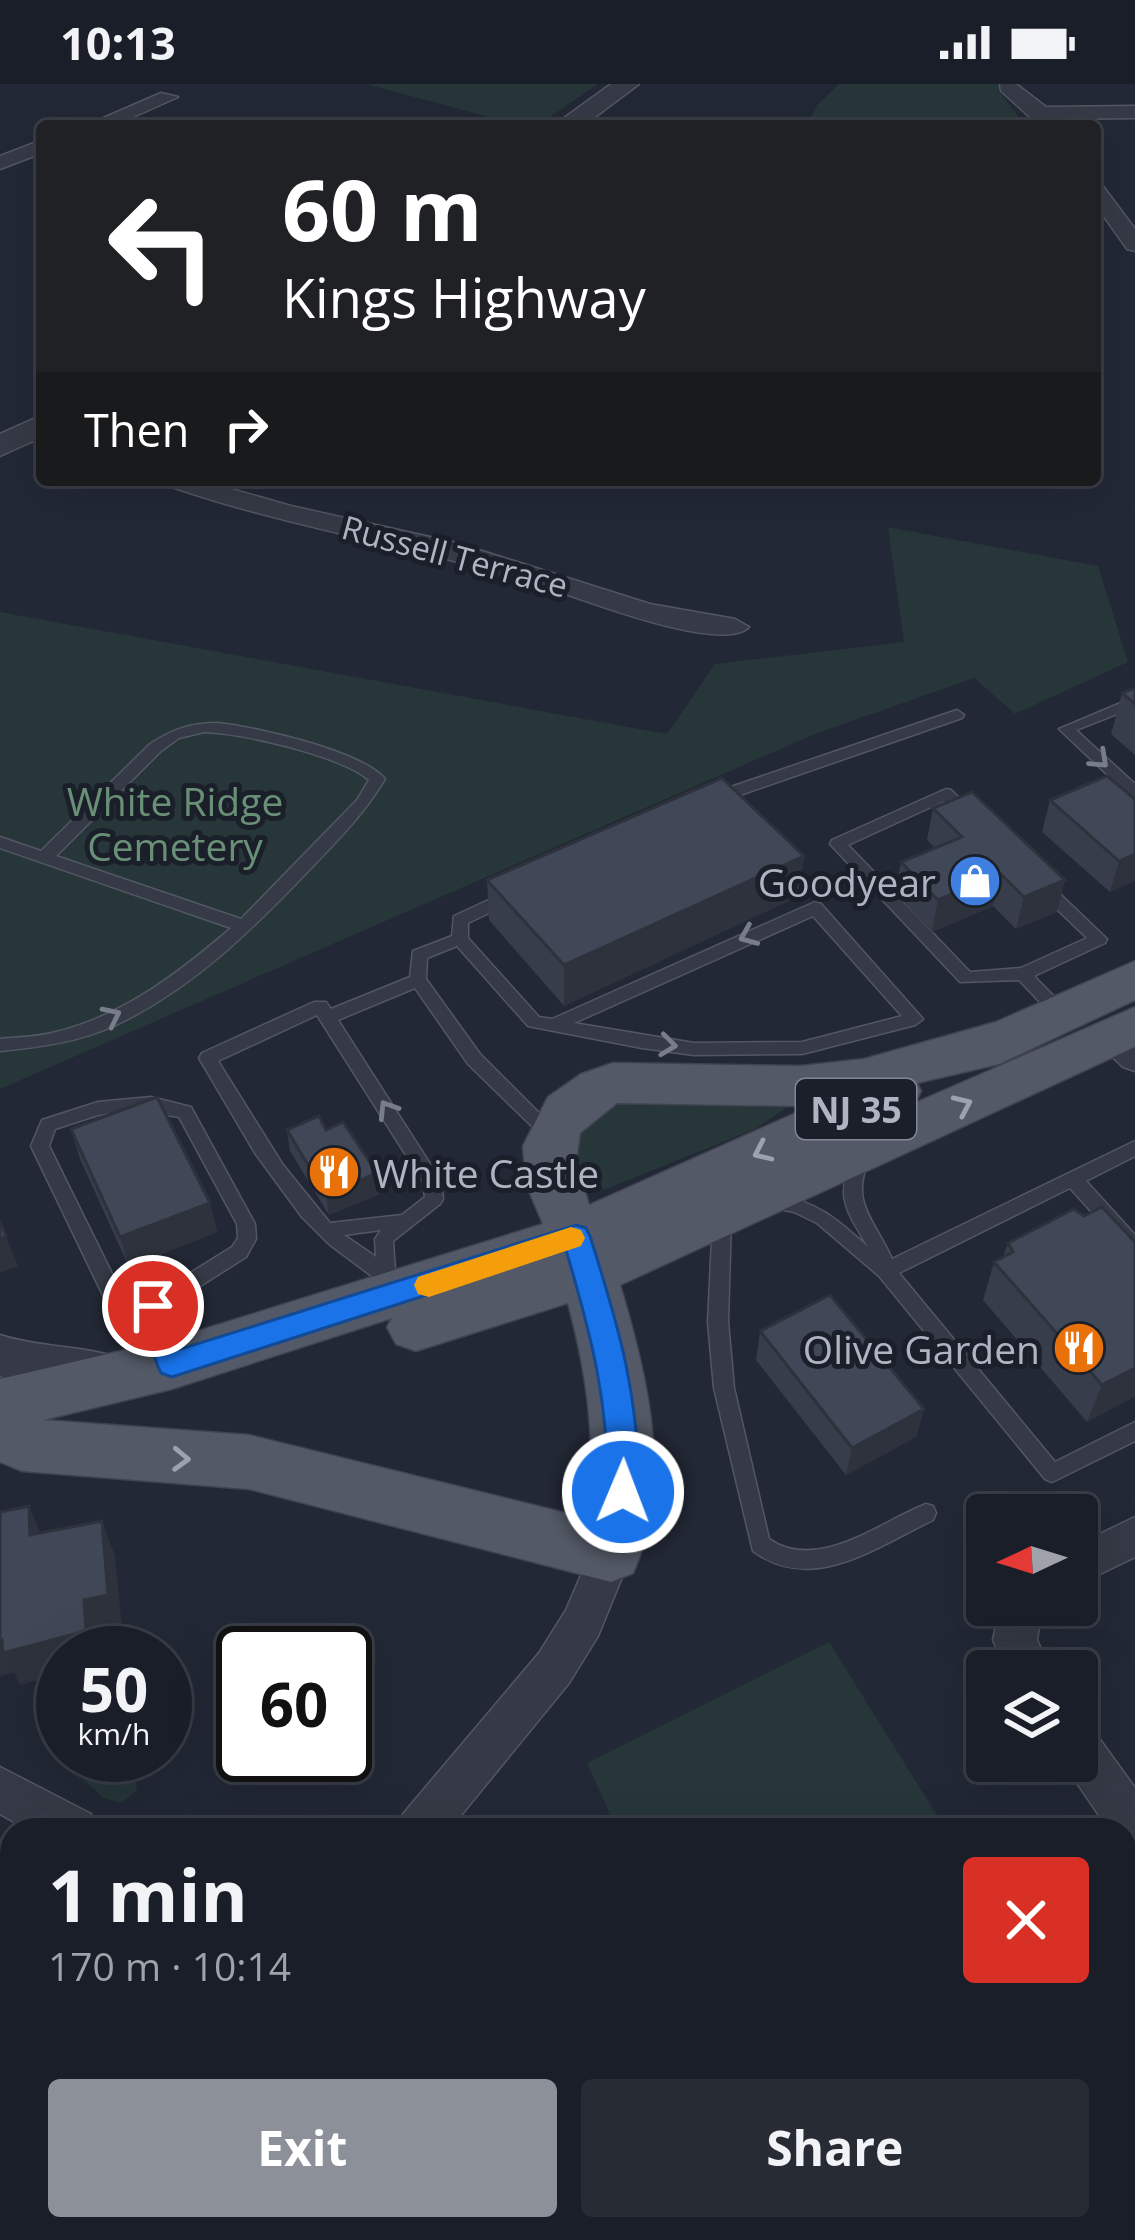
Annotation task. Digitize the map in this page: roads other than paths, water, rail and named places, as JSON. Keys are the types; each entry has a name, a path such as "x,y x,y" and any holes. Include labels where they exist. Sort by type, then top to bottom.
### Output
{"main road":[{"name":"NJ 35","path":"582,1255 1135,980"},
{"path":"7,1434 249,1462 611,1552 623,1492 623,1426 613,1358 549,1159 552,1135 571,1106 589,1092 613,1083 800,1086 864,1079 1038,1025"},
{"name":"NJ 35","path":"7,1434 156,1369 395,1282 582,1255 732,1209 1127,1040"},
{"path":"7,1434 582,1255"}],"street":[{"path":"575,120 627,84"},
{"path":"1008,86 1046,120 1135,112"},
{"path":"110,120 167,97"},
{"path":"0,163 36,148"},
{"path":"1101,197 1135,244"},
{"path":"0,447 36,427"},
{"name":"Russell Terrace","path":"193,486 264,509 488,559 670,620 735,627"},
{"path":"0,1355 68,1372 156,1369"},
{"path":"1098,1555 1135,1536"},
{"path":"429,1818 554,1668 583,1622 611,1552"},
{"path":"1098,1775 1129,1818"},
{"path":"0,1789 53,1818"}],"lane":[{"path":"1135,702 1066,729 1135,792"},
{"path":"696,807 957,716"},
{"path":"0,1045 49,1041 108,1018 206,964 363,802 377,779 371,771 246,731 182,731 151,751 44,857"},
{"path":"946,794 1099,938 1023,974 966,978 838,844 946,794"},
{"path":"718,797 732,811"},
{"path":"0,842 241,925"},
{"path":"524,889 460,920 460,939 534,1022 552,1026 694,1049 802,1048 915,1018 811,901 552,1026"},
{"path":"460,939 419,955 418,980 474,1059 552,1135"},
{"path":"1023,974 1038,1025"},
{"path":"328,1017 418,980"},
{"path":"320,1006 432,1181 434,1199 428,1208 400,1222 384,1239 395,1282 326,1231 266,1156 208,1058 320,1006"},
{"path":"124,1104 169,1105 184,1112 247,1224 247,1239 239,1252 153,1306 119,1308 40,1146 48,1125 80,1112 124,1104"},
{"path":"872,1146 855,1166 850,1203 882,1249 886,1271"},
{"path":"886,1271 1135,1148"},
{"path":"1072,1179 1135,1247"},
{"path":"926,1513 822,1558 794,1564 770,1556 760,1544 724,1388 718,1322 732,1209 779,1202 824,1214 862,1257 886,1271 1052,1473 1135,1431"},
{"path":"326,1231 400,1222"},
{"path":"153,1306 156,1369"}],"place":[{"name":"Goodyear","path":"975,881"},
{"name":"White Castle","path":"334,1172"},
{"name":"Olive Garden","path":"1079,1348"}],"park label":[{"name":"White Ridge Cemetery","path":"175,822"}]}
